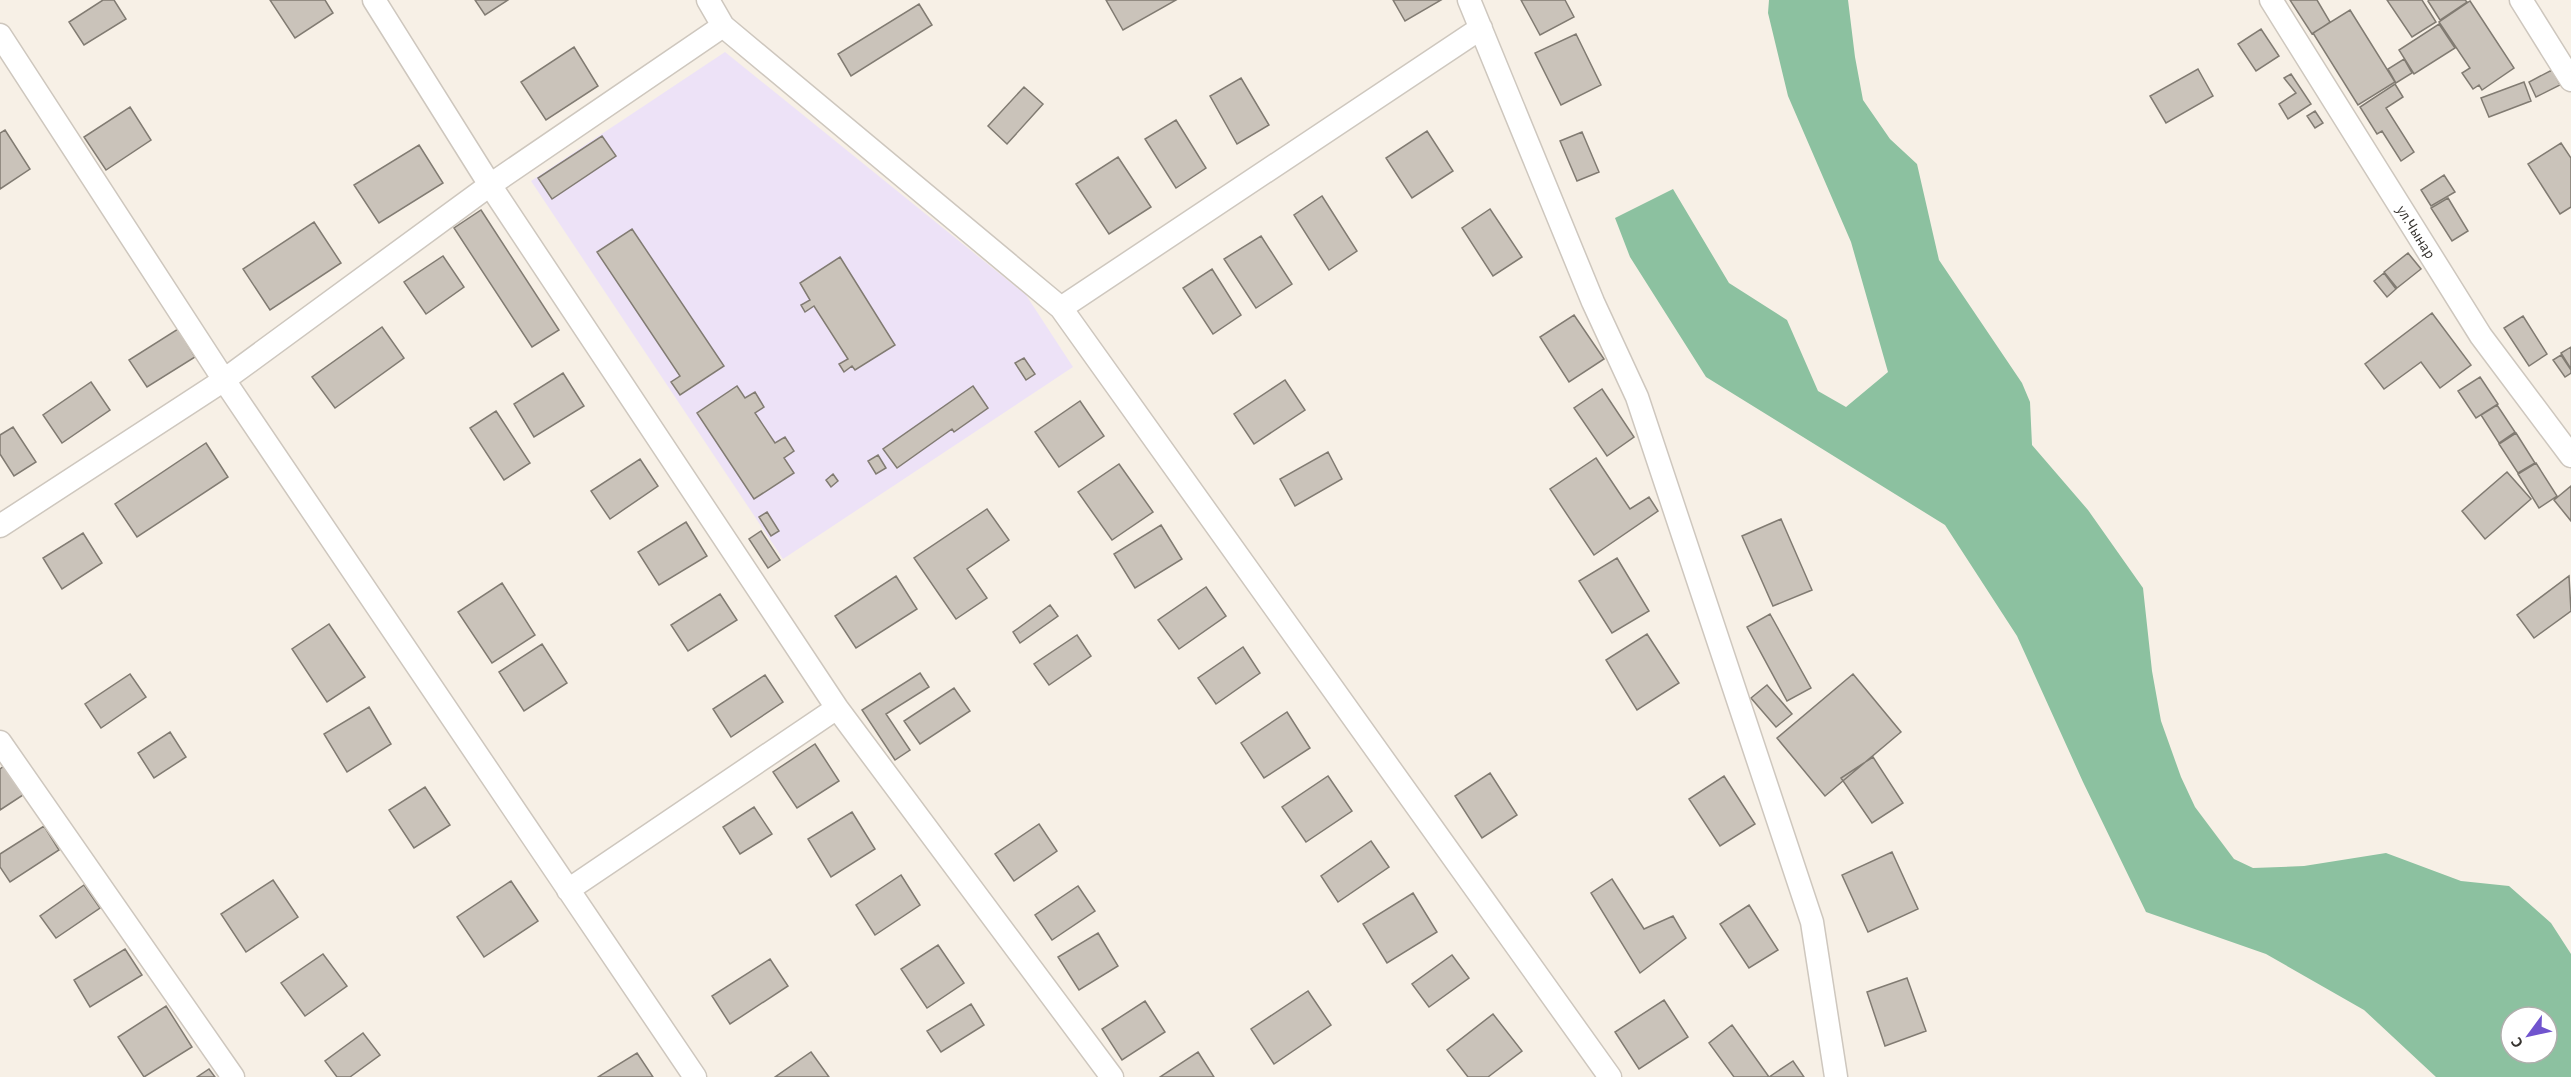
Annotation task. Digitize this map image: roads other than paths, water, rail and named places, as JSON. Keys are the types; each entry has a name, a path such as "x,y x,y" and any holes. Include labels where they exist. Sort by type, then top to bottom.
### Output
{"street":[{"path":"374,0 490,185 837,708 1113,1077"},
{"path":"708,0 723,26 1061,308 1610,1077"},
{"path":"1469,0 1593,302 1637,397 1812,922 1836,1077"},
{"name":"ул.Чынар","path":"2271,0 2481,336 2571,456"},
{"path":"2521,0 2571,80"},
{"path":"0,526 224,380 490,185 723,26"},
{"path":"1061,308 1481,28"},
{"path":"0,35 224,380 695,1077"},
{"path":"568,890 837,708"},
{"path":"0,742 232,1077"}]}
